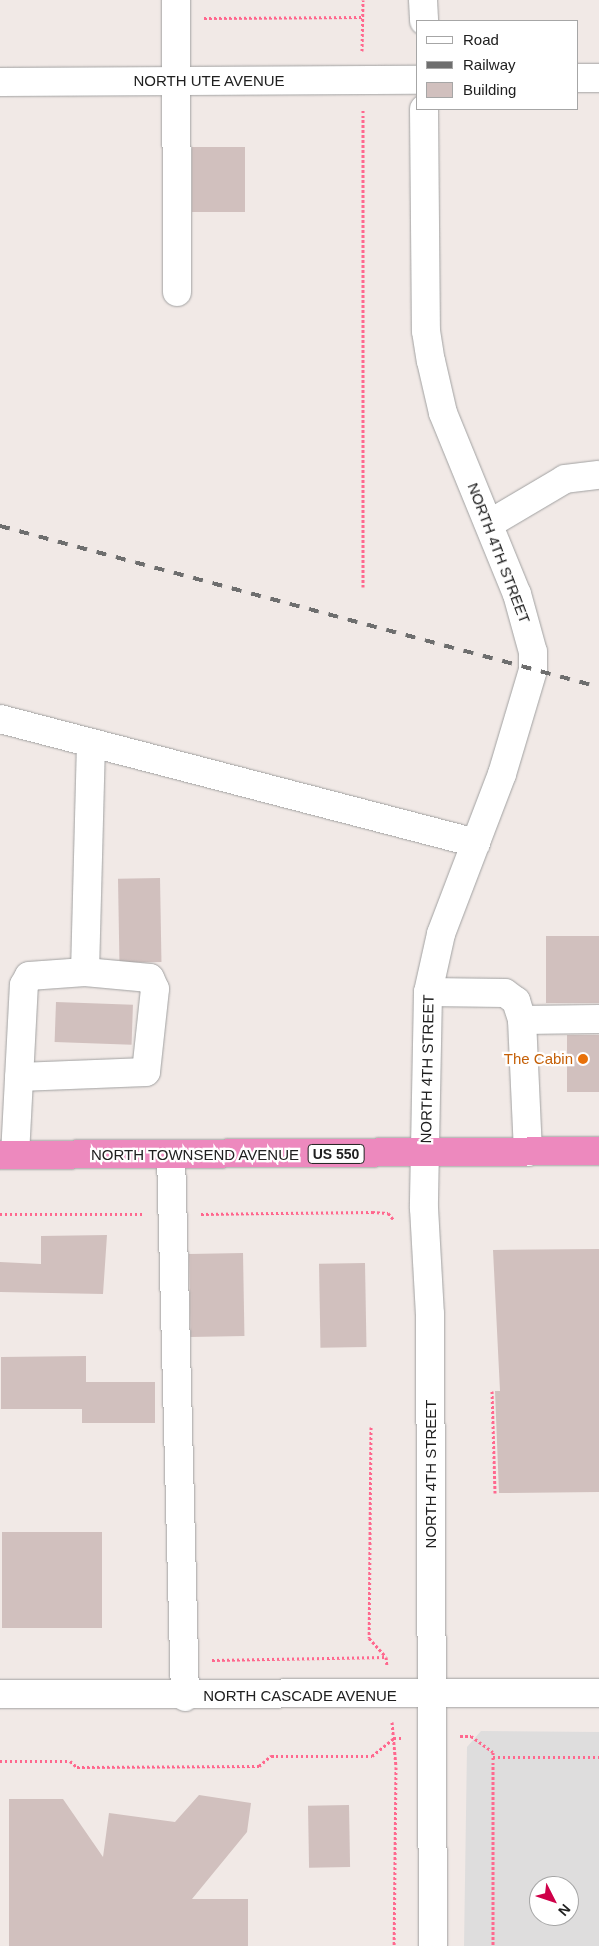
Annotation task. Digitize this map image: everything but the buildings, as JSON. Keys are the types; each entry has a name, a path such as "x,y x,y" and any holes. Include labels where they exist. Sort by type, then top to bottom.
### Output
{"highway":[{"name":"NORTH TOWNSEND AVENUE","path":"8,1155 599,1151"}],"street":[{"path":"423,0 424,20"},
{"path":"176,9 177,292"},
{"path":"579,78 599,78"},
{"name":"NORTH UTE AVENUE","path":"0,82 416,80"},
{"name":"NORTH 4TH STREET","path":"424,110 427,338 443,413 489,524 528,627 534,670 526,705 441,934 428,992 424,1214 430,1314 433,1946"},
{"path":"489,524 565,480 599,475"},
{"path":"0,719 476,843"},
{"path":"85,972 91,743"},
{"path":"8,1155 19,1077 24,985 29,976 85,972 150,978 155,989 146,1072 19,1077"},
{"path":"428,992 505,993 516,1002 522,1020 528,1152"},
{"path":"522,1020 599,1019"},
{"path":"170,1155 170,1214 185,1696"},
{"name":"NORTH CASCADE AVENUE","path":"0,1694 390,1696 599,1693"}],"path":[{"path":"363,0 363,586"},
{"path":"176,9 363,17"},
{"path":"197,1214 372,1212 388,1214 393,1219"},
{"path":"0,1214 170,1214"},
{"path":"492,1391 496,1493"},
{"path":"371,1427 369,1638 386,1657 394,1738 394,1946"},
{"path":"183,1660 386,1657"},
{"path":"0,1761 70,1761 77,1767 259,1766 271,1756 372,1756 394,1738 470,1736 493,1752 493,1946"},
{"path":"493,1757 599,1757"}],"shaded area":[{"path":"481,1731 599,1732 599,1946 464,1946 467,1747"}],"railway":[{"path":"0,526 599,687"}],"place":[{"name":"The Cabin","path":"583,1059"}]}
